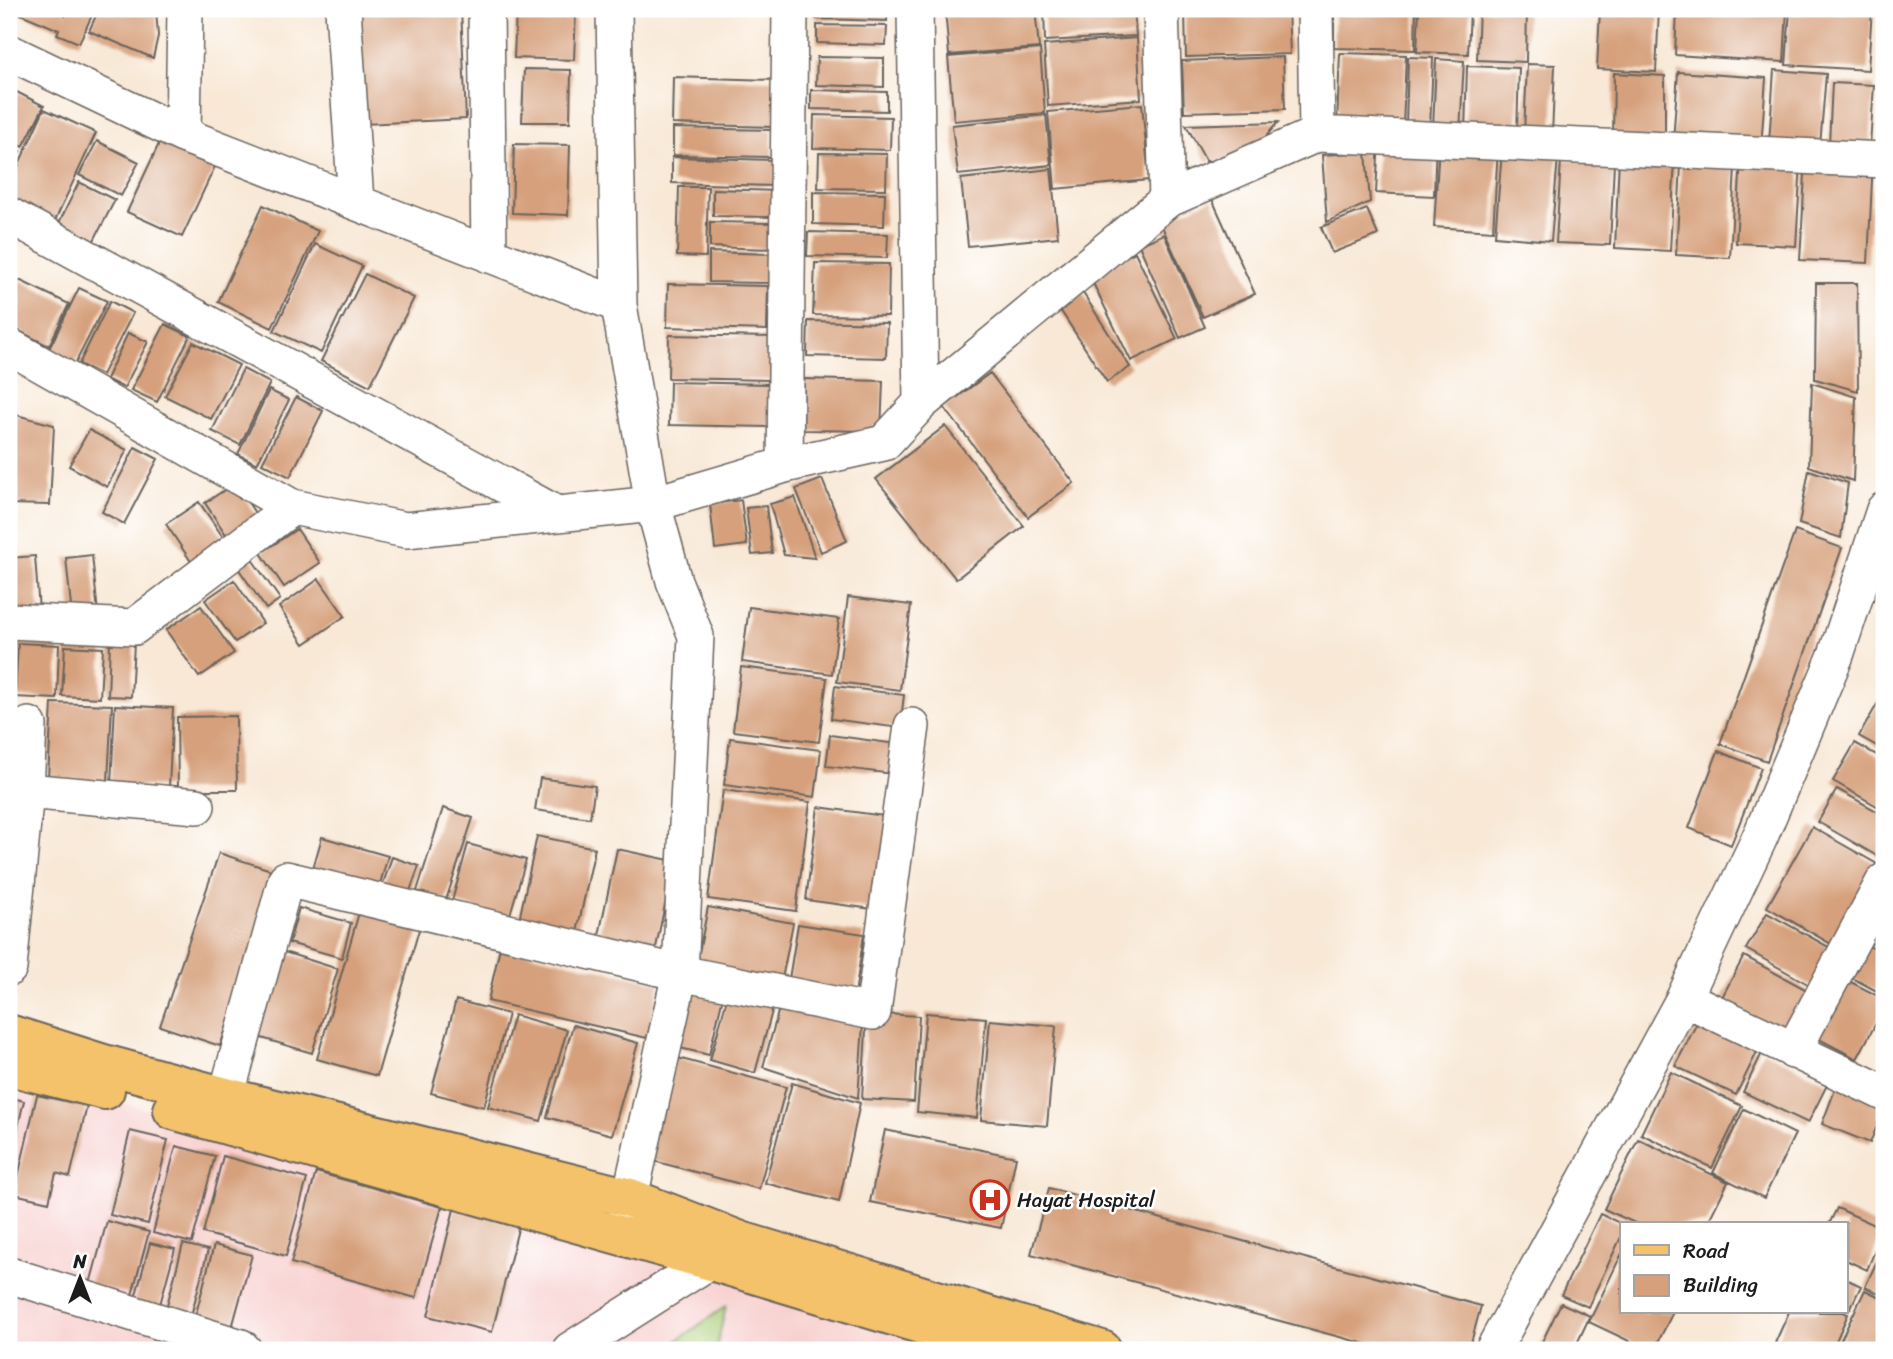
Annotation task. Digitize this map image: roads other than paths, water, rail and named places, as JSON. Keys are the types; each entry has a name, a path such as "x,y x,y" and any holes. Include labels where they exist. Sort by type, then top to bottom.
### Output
{"main road":[{"path":"9,1034 101,1076 622,1236 726,1251 838,1285 1102,1350"},
{"path":"9,1066 101,1076"},
{"path":"140,1087 226,1097 630,1198 726,1251"},
{"path":"838,1285 1006,1350"}],"street":[{"path":"184,135 185,9"},
{"path":"343,9 356,202"},
{"path":"486,9 489,255"},
{"path":"614,9 619,306 653,503 674,581 696,636 680,974 622,1236"},
{"path":"785,465 790,9"},
{"path":"915,9 921,403"},
{"path":"1161,9 1167,200"},
{"path":"1315,9 1317,134"},
{"path":"9,52 184,135 619,306"},
{"path":"9,345 292,507 406,530 653,503 785,465 884,443 921,403 1167,200 1317,134 1884,160"},
{"path":"9,215 555,513"},
{"path":"9,621 134,627 292,507"},
{"path":"1493,1350 1684,998 1760,837 1836,655 1884,510"},
{"path":"9,968 26,791 29,725"},
{"path":"226,1097 286,879 680,974 873,1012 912,726"},
{"path":"26,791 197,806"},
{"path":"1793,1051 1884,881"},
{"path":"1684,998 1884,1093"},
{"path":"570,1350 726,1251"},
{"path":"9,1275 244,1350"}],"place":[{"name":"Hayat Hospital","path":"990,1200"}]}
